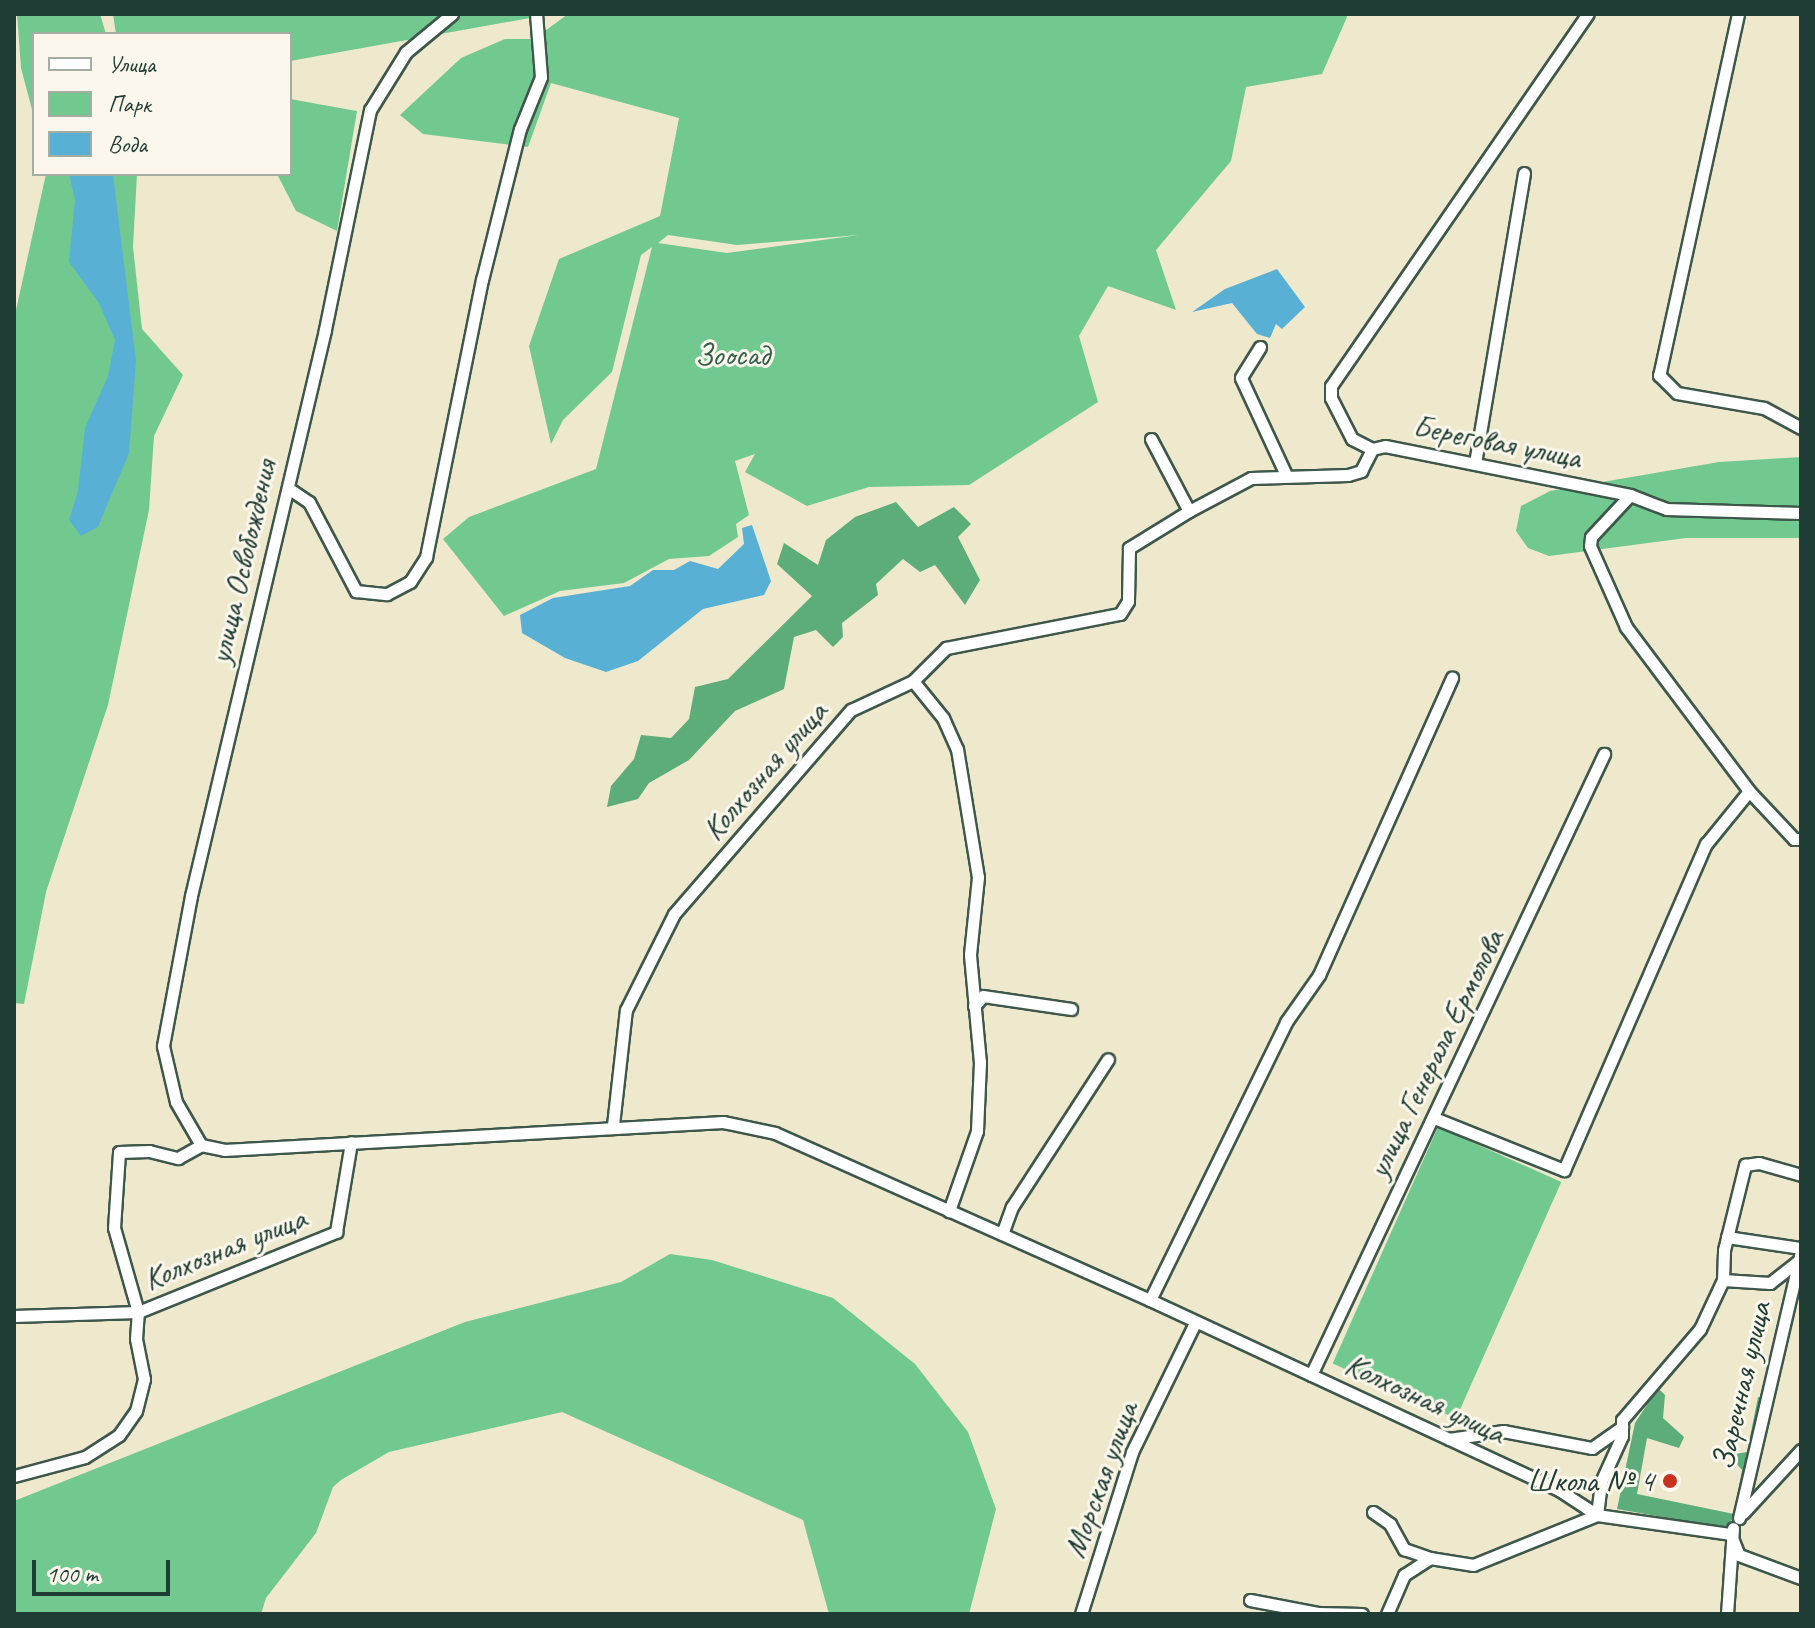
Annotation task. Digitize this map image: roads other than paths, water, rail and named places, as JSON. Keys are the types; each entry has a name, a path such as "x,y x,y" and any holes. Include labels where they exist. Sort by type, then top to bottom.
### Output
{"street":[{"name":"улица Освобождения","path":"201,1145 176,1102 163,1046 191,896 288,488 370,110 406,52 452,14"},
{"path":"288,488 309,502 356,591 387,594 410,582 426,557 451,413 485,266 520,129 541,77 536,14"},
{"path":"1372,449 1352,439 1331,398 1331,386 1588,14"},
{"path":"1738,14 1659,375 1677,393 1764,408 1801,428"},
{"path":"1475,463 1524,173"},
{"path":"1260,347 1241,378 1286,475"},
{"path":"1151,439 1189,511"},
{"name":"Береговая улица","path":"1189,511 1251,478 1348,475 1361,471 1372,449 1385,446 1630,495 1666,509 1801,513"},
{"path":"1630,495 1591,537 1595,563 1626,627 1749,791 1794,839 1801,839"},
{"name":"Колхозная улица","path":"613,1125 626,1010 674,914 851,710 913,681 946,648 1120,614 1128,601 1129,548 1189,511"},
{"path":"1150,1300 1286,1022 1319,975 1452,677"},
{"path":"913,681 943,718 957,749 978,877 970,955 980,1062 977,1131 949,1211"},
{"name":"улица Генерала Ермолова","path":"1311,1375 1604,754"},
{"path":"1434,1118 1564,1170 1706,844 1749,791"},
{"path":"974,1006 983,996 1071,1009"},
{"path":"1002,1234 1012,1207 1108,1059"},
{"name":"Колхозная улица","path":"201,1145 224,1150 613,1125 723,1122 775,1133 1150,1300 1559,1490 1597,1515 1730,1534"},
{"name":"Колхозная улица","path":"138,1312 336,1232 351,1142"},
{"path":"14,1476 85,1457 119,1435 136,1411 144,1379 136,1339 138,1312 114,1228 119,1152 149,1151 178,1158 201,1145"},
{"name":"Заречная улица","path":"1597,1515 1601,1482 1622,1420 1700,1329 1723,1280 1727,1237 1745,1165 1759,1163 1801,1175"},
{"path":"1727,1237 1801,1250"},
{"name":"Заречная улица","path":"1739,1518 1801,1250"},
{"name":"Заречная улица","path":"1723,1280 1770,1283 1799,1262"},
{"path":"14,1316 138,1312"},
{"name":"Морская улица","path":"1081,1614 1132,1452 1195,1323"},
{"path":"1449,1439 1503,1431 1592,1448 1622,1427"},
{"name":"Заречная улица","path":"1730,1534 1762,1486 1801,1450"},
{"path":"1373,1512 1390,1524 1404,1549 1430,1558 1473,1565 1597,1515"},
{"path":"1730,1534 1739,1555 1801,1578"},
{"path":"1727,1614 1730,1534"},
{"path":"1387,1614 1404,1575 1430,1558"},
{"path":"1250,1600 1318,1613 1362,1614"}],"water":[{"path":"69,176 113,176 136,361 129,453 98,527 81,536 69,520 78,491 85,428 108,376 115,340 99,303 69,262 75,200"},
{"path":"1277,269 1305,307 1282,329 1276,324 1270,338 1257,334 1232,303 1192,312 1225,289"},
{"path":"752,525 771,581 764,595 703,609 638,661 606,672 565,658 522,633 520,615 553,598 630,586 653,570 674,570 690,561 718,569 744,544 742,528"}],"place":[{"name":"Школа № 4","path":"1670,1481"}],"park label":[{"name":"Зоосад","path":"732,355"}]}
